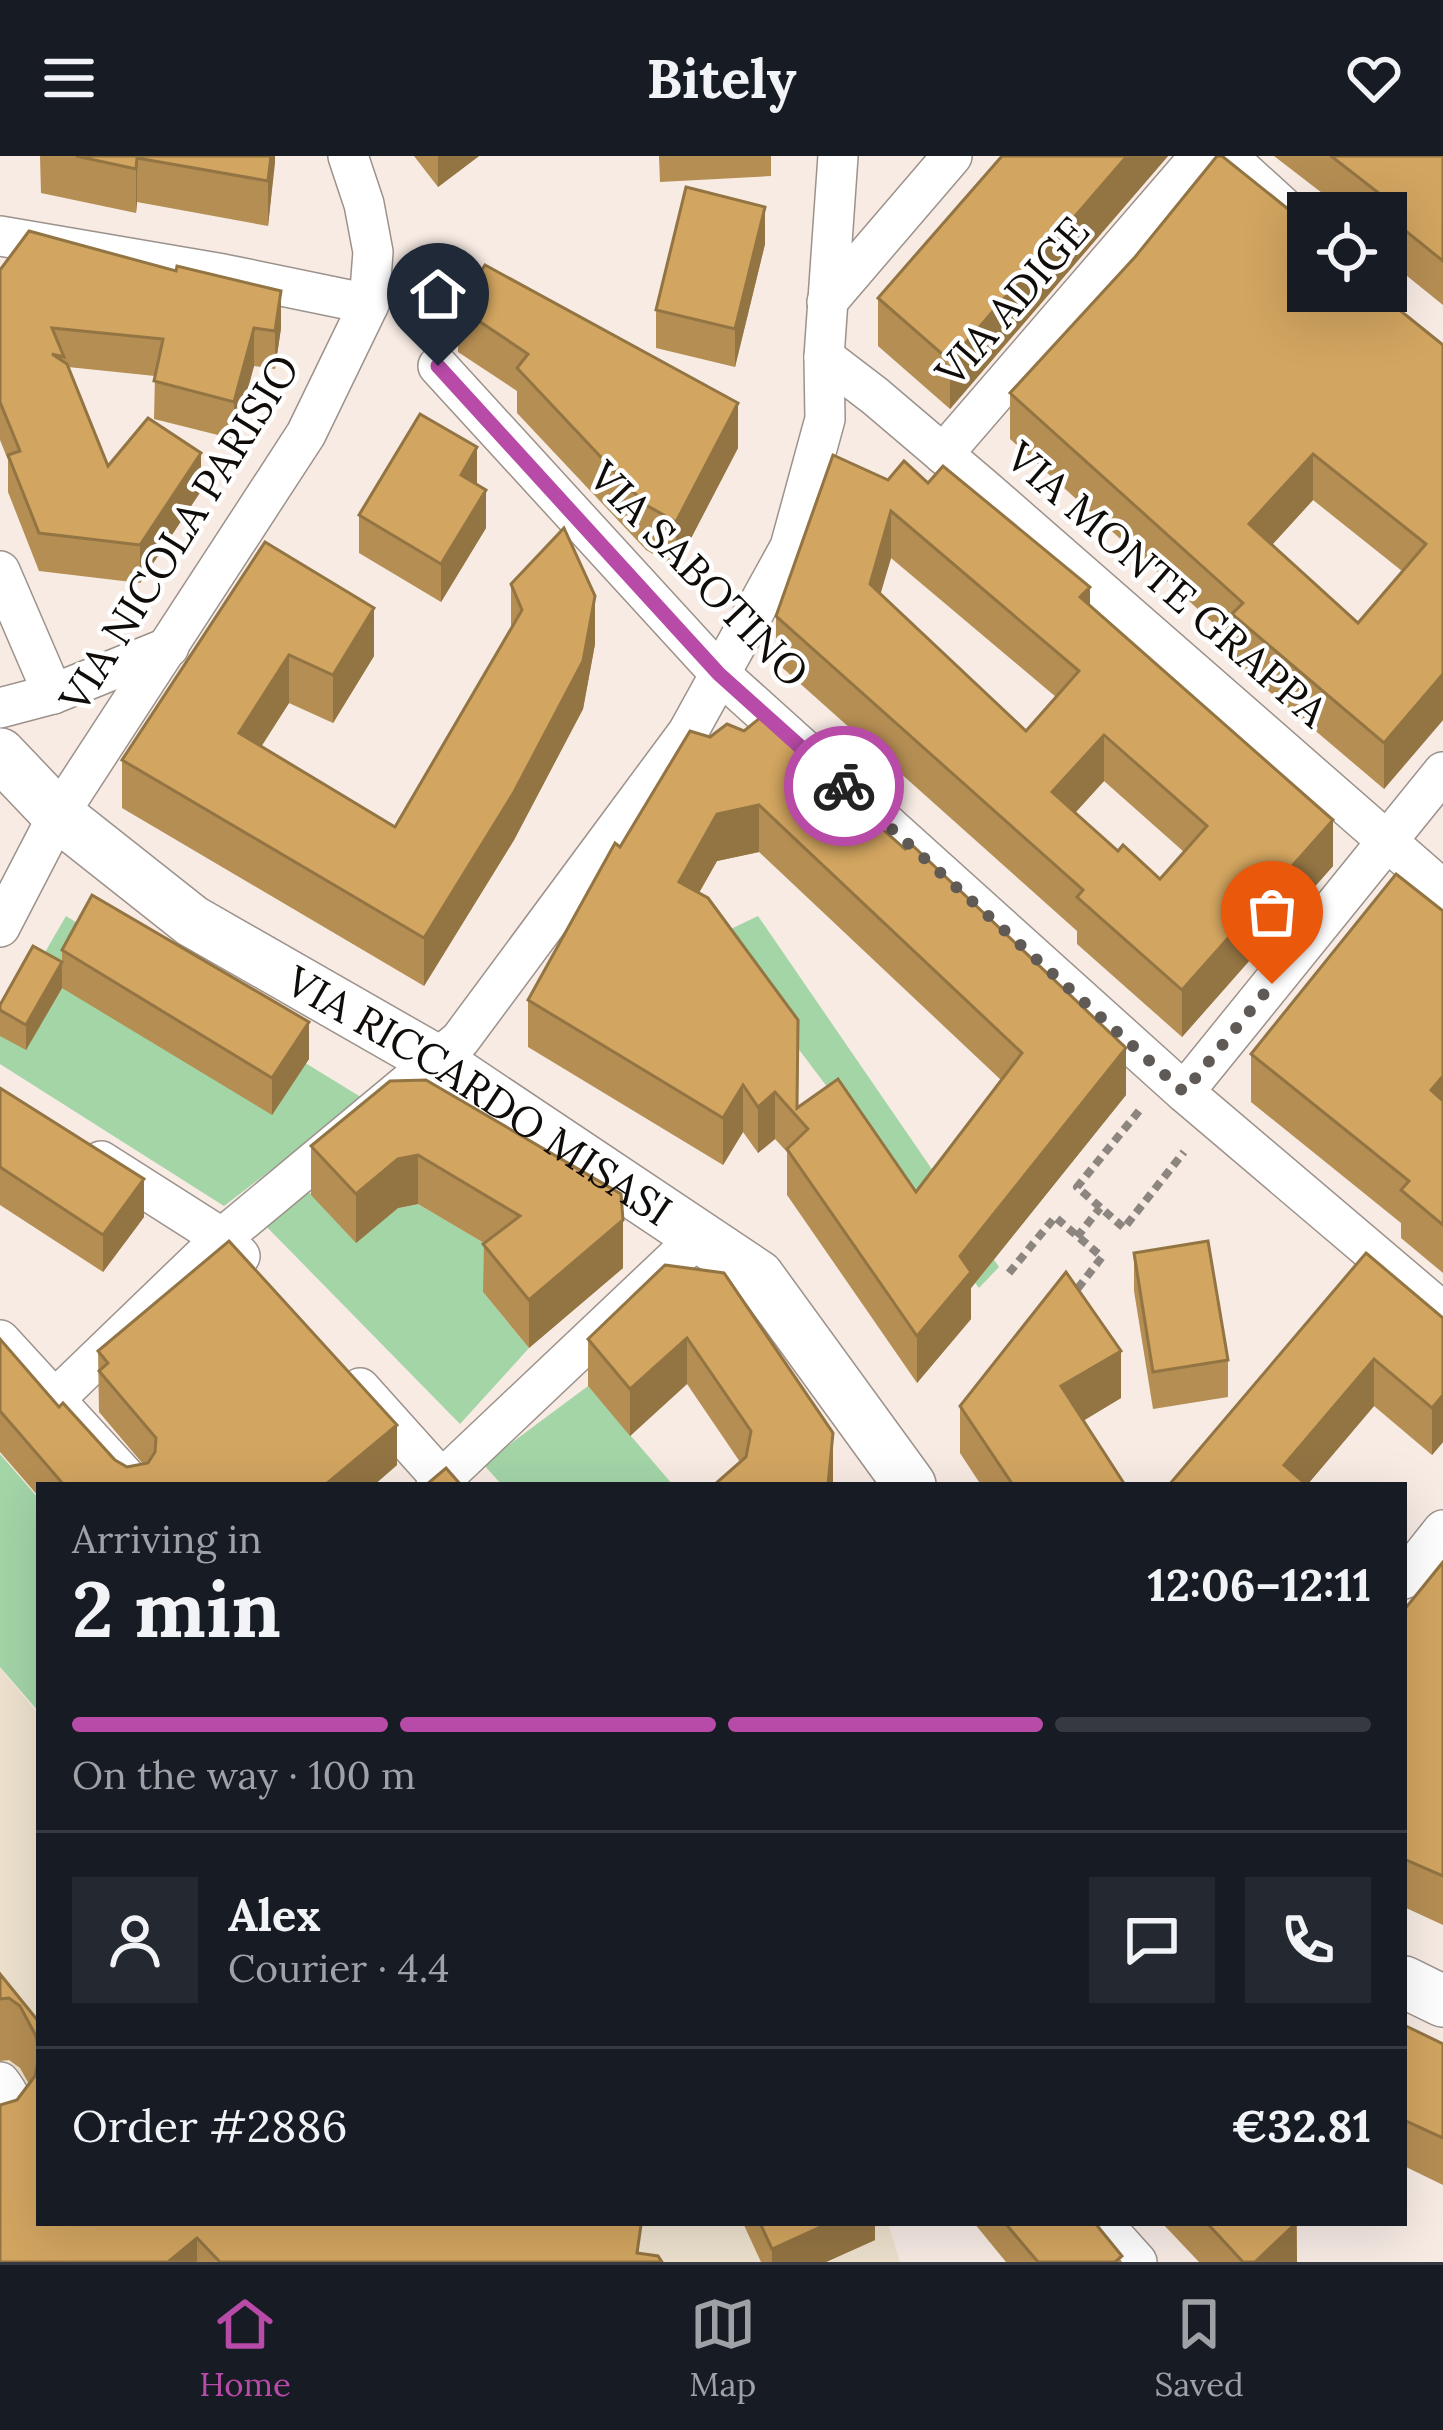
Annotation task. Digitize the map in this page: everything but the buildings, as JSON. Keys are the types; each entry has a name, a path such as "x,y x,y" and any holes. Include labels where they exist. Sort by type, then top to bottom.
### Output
{"main road":[{"name":"VIA RICCARDO MISASI","path":"0,754 58,815 193,921 447,1050 698,1237 758,1276 908,1482"},
{"path":"1407,1983 1443,2001"}],"street":[{"name":"VIA NICOLA PARISIO","path":"0,927 58,815 306,434 369,304 373,252 348,156"},
{"path":"55,1399 222,1238 447,1050 688,732 790,547 825,419 824,357 838,156"},
{"path":"827,302 952,156"},
{"name":"VIA ADIGE","path":"944,454 1200,156"},
{"path":"1227,156 1287,211"},
{"path":"0,236 369,304"},
{"name":"VIA MONTE GRAPPA","path":"824,357 944,454 1443,890"},
{"name":"VIA SABOTINO","path":"438,366 719,674 1184,1092 1443,1312"},
{"path":"0,571 53,694"},
{"path":"0,707 53,694 169,647"},
{"path":"1184,1092 1443,772"},
{"path":"61,1135 222,1238 271,1290"},
{"path":"443,1482 698,1237"},
{"path":"0,1340 130,1482"},
{"path":"335,1361 441,1482"},
{"path":"1407,1575 1443,1530"},
{"path":"0,2082 13,2097 17,2121 11,2136 0,2145"},
{"path":"1105,2226 1137,2262"}],"path":[{"path":"1139,1111 1077,1187 1100,1208 1124,1228 1184,1152"},
{"path":"1077,1237 1100,1208"},
{"path":"1010,1274 1054,1217 1102,1257 1071,1297"}],"shaded area":[{"path":"0,1668 36,1711 36,2226 889,2226 900,2262 0,2262"}],"green space":[{"path":"66,916 364,1099 224,1206 0,1064 0,1030"},
{"path":"758,916 999,1267 979,1288 714,937"},
{"path":"308,1191 356,1242 398,1208 418,1204 503,1254 483,1292 529,1348 460,1424 259,1219"},
{"path":"588,1386 670,1482 499,1482 483,1464"},
{"path":"0,1454 36,1496 36,1709 0,1667"}],"way so far":[{"path":"844,786 1184,1092 1272,984"}],"route":[{"path":"438,366 719,674 844,786"}]}
